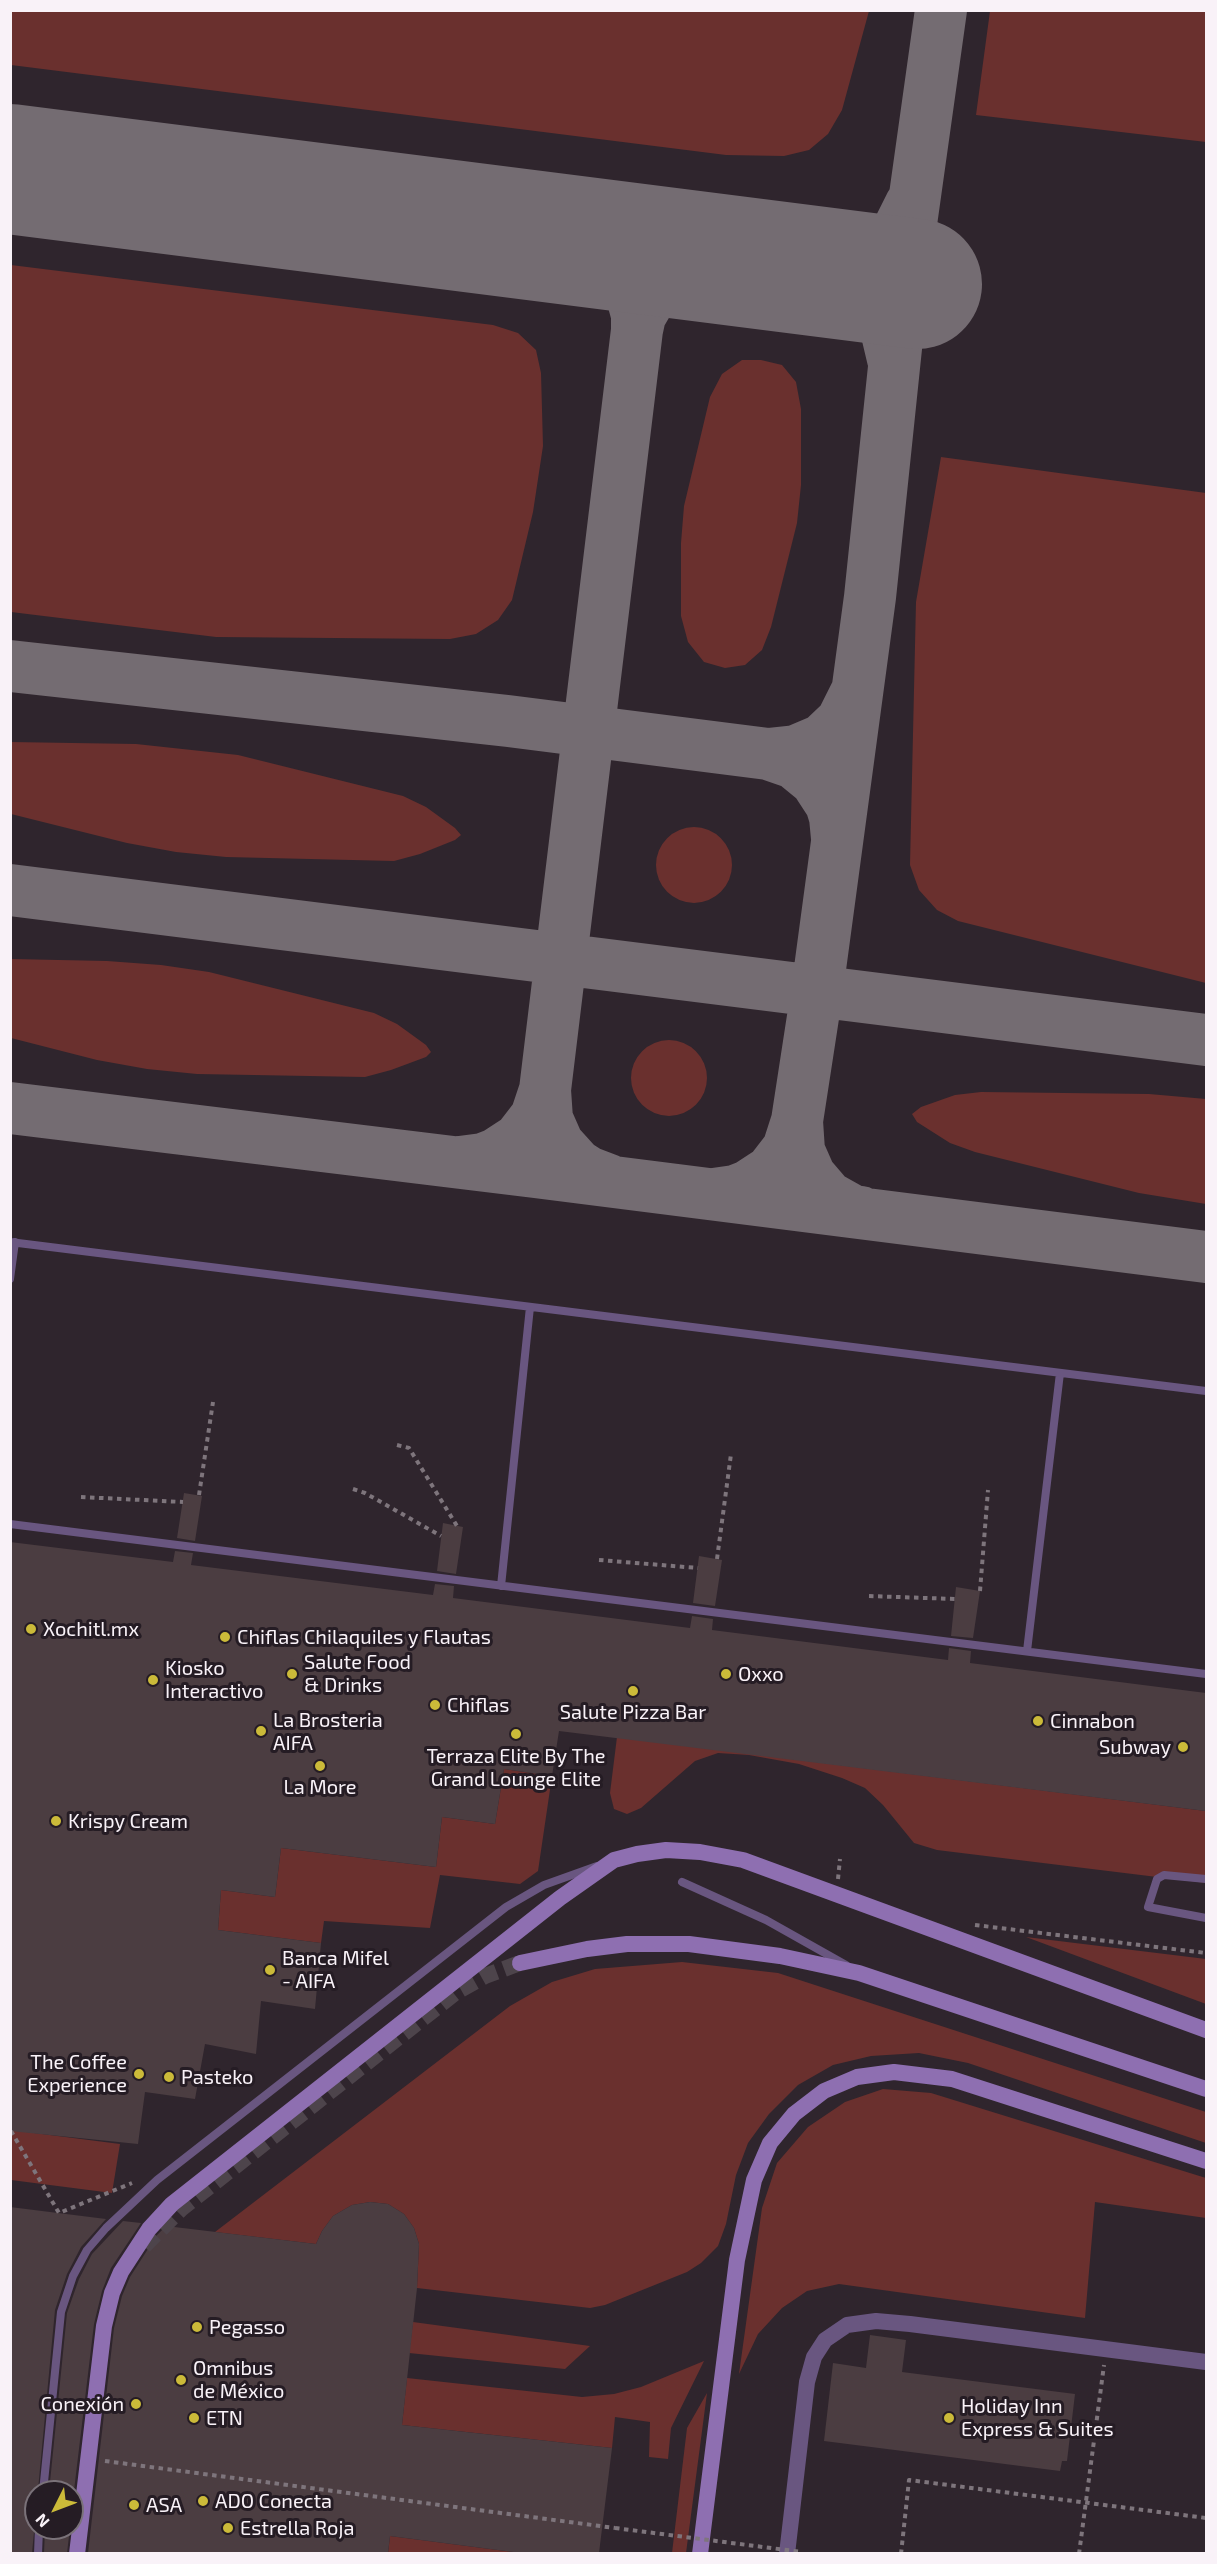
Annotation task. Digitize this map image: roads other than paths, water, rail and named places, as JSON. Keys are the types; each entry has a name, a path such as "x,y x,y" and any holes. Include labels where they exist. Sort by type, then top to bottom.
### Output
{"main road":[{"path":"77,2553 107,2315 112,2293 121,2272 149,2229 182,2197 560,1898 614,1860 666,1850 700,1852 743,1860 1206,2030"},
{"path":"520,1963 587,1949 627,1944 689,1944 780,1956 860,1973 1206,2089"},
{"path":"700,2553 737,2260 747,2206 754,2180 770,2142 794,2114 824,2091 857,2078 894,2072 952,2079 1206,2161"}],"street":[{"path":"795,2553 807,2382 813,2357 825,2340 847,2325 876,2321 909,2324 1206,2362"}],"lane":[{"path":"10,1279 13,1242 1206,1392"},
{"path":"501,1586 530,1307"},
{"path":"1027,1651 1060,1373"},
{"path":"10,1524 1206,1674"},
{"path":"44,2480 61,2312 73,2276 87,2250 106,2228 158,2180 506,1907 544,1885 614,1860"},
{"path":"1206,1879 1164,1875 1157,1879 1148,1907 1206,1918"},
{"path":"682,1882 765,1920 860,1973"}],"tunnel":[{"path":"144,2246 181,2209 455,1993 485,1976 520,1963"}],"place":[{"name":"Xochitl.mx","path":"31,1629"},
{"name":"Chiflas Chilaquiles y Flautas","path":"225,1637"},
{"name":"Salute Food & Drinks","path":"292,1674"},
{"name":"Oxxo","path":"726,1674"},
{"name":"Kiosko Interactivo","path":"153,1680"},
{"name":"Salute Pizza Bar","path":"633,1691"},
{"name":"Chiflas","path":"435,1705"},
{"name":"Cinnabon","path":"1038,1721"},
{"name":"La Brosteria AIFA","path":"261,1731"},
{"name":"Terraza Elite By The Grand Lounge Elite","path":"516,1734"},
{"name":"Subway","path":"1183,1747"},
{"name":"La More","path":"320,1766"},
{"name":"Krispy Cream","path":"56,1821"},
{"name":"Banca Mifel - AIFA","path":"270,1970"},
{"name":"The Coffee Experience","path":"139,2074"},
{"name":"Pasteko","path":"169,2077"},
{"name":"Pegasso","path":"197,2327"},
{"name":"Omnibus de México","path":"181,2380"},
{"name":"Conexión","path":"136,2404"},
{"name":"ETN","path":"194,2418"},
{"name":"Holiday Inn Express & Suites","path":"949,2418"},
{"name":"ADO Conecta","path":"203,2501"},
{"name":"ASA","path":"134,2505"},
{"name":"Estrella Roja","path":"228,2528"}]}
